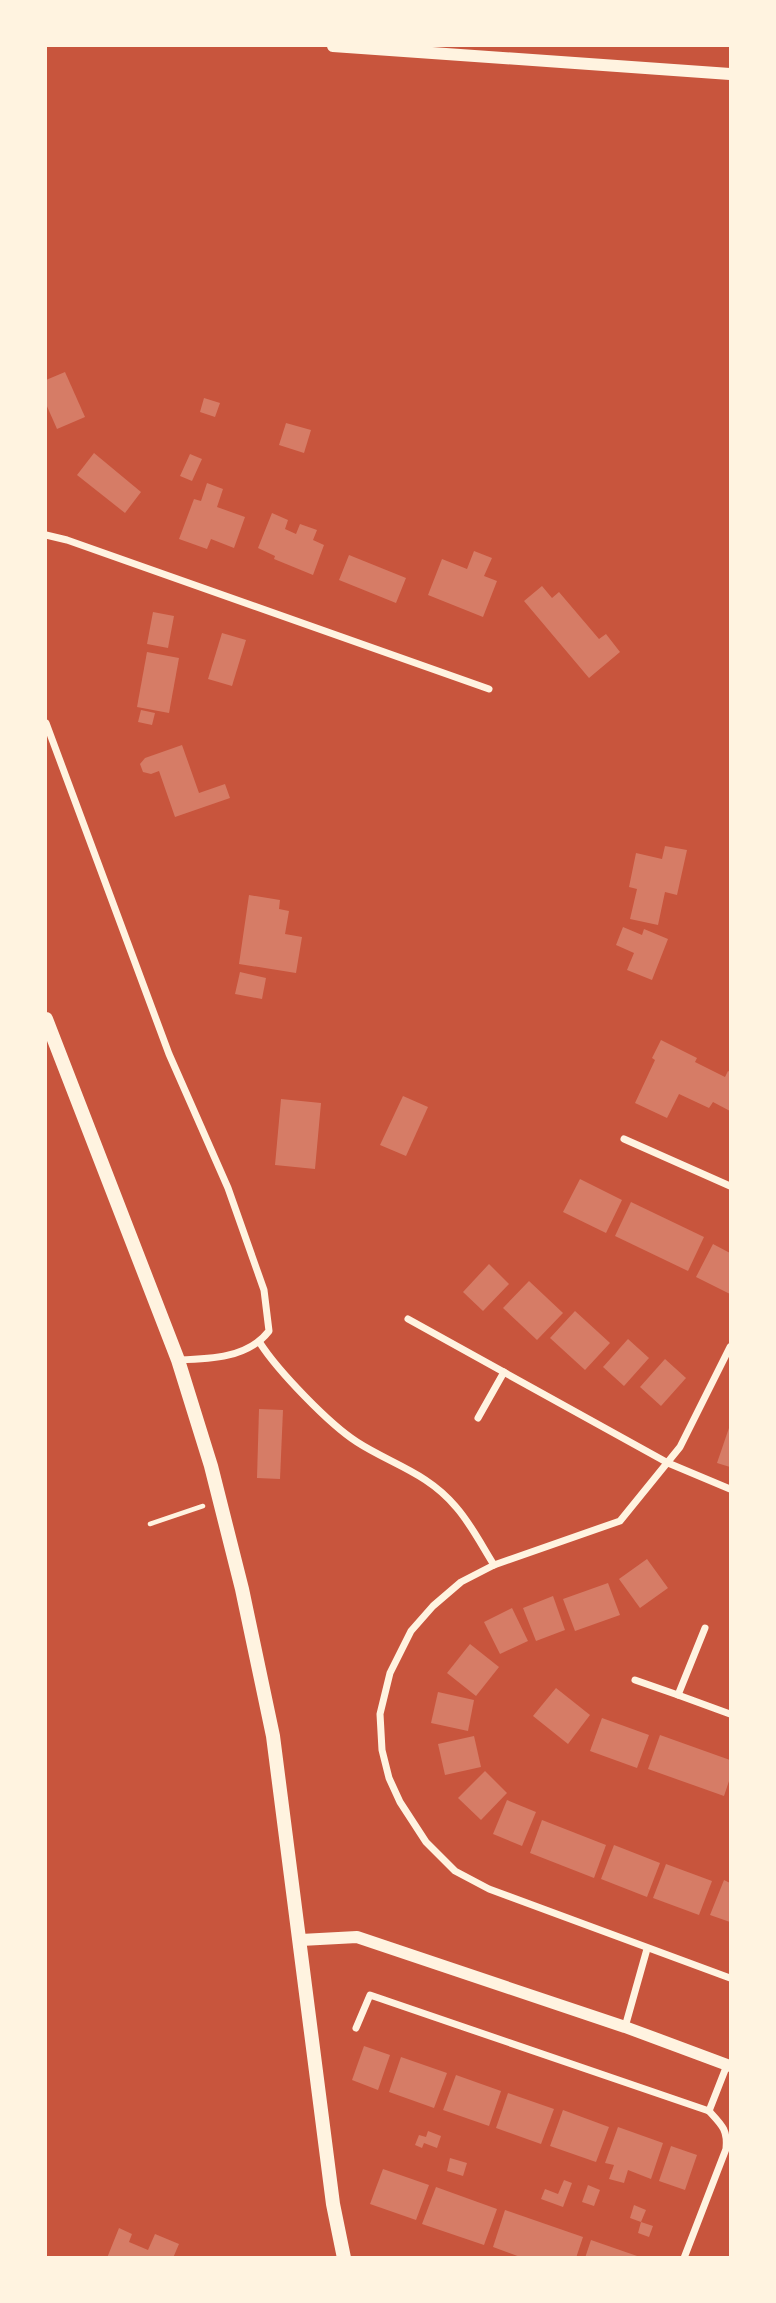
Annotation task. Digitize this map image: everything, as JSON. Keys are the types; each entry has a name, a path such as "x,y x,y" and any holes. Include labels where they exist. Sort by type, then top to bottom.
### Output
{"main road":[{"path":"46,1019 178,1360 220,1500 243,1589 272,1736 333,2204 344,2258"}],"street":[{"path":"333,46 730,74"},
{"path":"46,535 67,540 489,689"},
{"path":"46,723 169,1054 228,1188 264,1290 269,1331 260,1343 232,1354 178,1360"},
{"path":"624,1139 730,1186"},
{"path":"408,1319 668,1463 730,1489"},
{"path":"260,1343 270,1359 330,1421 357,1442 414,1471 456,1506 495,1565"},
{"path":"730,1347 680,1447 620,1521 495,1565 461,1582 433,1606 411,1631 390,1673 380,1713 382,1750 389,1778 400,1802 426,1842 455,1871 489,1888 730,1979"},
{"path":"478,1418 504,1372"},
{"path":"678,1695 705,1628"},
{"path":"635,1680 730,1714"},
{"path":"300,1940 357,1937 625,2027 729,2066 709,2111"},
{"path":"625,2027 647,1949"},
{"path":"356,2028 370,1994 709,2111 721,2124 727,2136 726,2149 684,2258"}],"path":[{"path":"150,1524 220,1500"}],"building":[{"path":"65,372 85,417 57,429 46,404 46,380"},
{"path":"204,398 220,403 215,417 200,412"},
{"path":"286,423 311,430 304,453 279,445"},
{"path":"94,453 141,492 125,513 77,475"},
{"path":"190,454 202,459 192,481 180,476"},
{"path":"207,483 223,489 217,507 245,517 234,548 211,539 207,549 179,539 194,499 201,501"},
{"path":"272,513 288,520 285,529 296,534 300,524 317,530 313,540 324,545 313,575 274,559 275,556 258,548"},
{"path":"474,551 492,558 484,576 497,581 483,617 428,595 442,559 467,569"},
{"path":"349,555 406,578 396,603 339,580"},
{"path":"542,586 552,598 559,592 599,639 606,634 620,652 589,678 524,601"},
{"path":"153,612 174,616 168,648 147,644"},
{"path":"222,633 246,640 232,686 208,679"},
{"path":"147,652 179,658 169,713 137,707"},
{"path":"141,710 155,713 152,725 138,722"},
{"path":"182,745 199,793 225,784 230,798 175,817 159,771 151,774 143,772 140,764 145,758"},
{"path":"665,846 687,850 677,895 665,892 658,925 630,919 637,889 629,887 636,853 662,859"},
{"path":"249,895 280,900 279,909 289,911 285,934 302,937 296,973 239,964"},
{"path":"623,927 642,935 644,929 668,939 652,980 627,970 634,953 616,945"},
{"path":"240,972 266,978 262,999 235,994"},
{"path":"661,1040 697,1058 695,1062 725,1077 728,1071 730,1072 730,1111 713,1102 709,1108 679,1094 667,1118 635,1103"},
{"path":"403,1096 428,1107 406,1156 380,1145"},
{"path":"281,1099 321,1103 315,1169 275,1165"},
{"path":"580,1179 622,1200 606,1233 563,1212"},
{"path":"631,1202 704,1237 688,1271 615,1236"},
{"path":"713,1244 730,1253 730,1294 696,1277"},
{"path":"489,1264 509,1284 483,1311 463,1292"},
{"path":"529,1281 563,1313 537,1340 503,1308"},
{"path":"575,1311 610,1343 585,1370 550,1338"},
{"path":"628,1339 649,1358 624,1386 603,1367"},
{"path":"665,1359 686,1378 661,1406 640,1387"},
{"path":"259,1409 283,1410 280,1479 257,1478"},
{"path":"730,1425 730,1467 717,1463"},
{"path":"647,1559 668,1588 640,1608 619,1579"},
{"path":"608,1583 620,1615 575,1631 563,1599"},
{"path":"553,1596 565,1630 536,1641 523,1608"},
{"path":"512,1608 528,1641 500,1654 484,1622"},
{"path":"470,1644 499,1667 476,1696 447,1673"},
{"path":"556,1688 590,1715 568,1744 533,1716"},
{"path":"438,1692 474,1700 468,1731 431,1723"},
{"path":"602,1718 649,1735 637,1768 590,1751"},
{"path":"660,1735 730,1760 730,1778 724,1796 648,1769"},
{"path":"474,1736 481,1767 445,1775 438,1744"},
{"path":"485,1771 507,1793 481,1820 458,1798"},
{"path":"507,1800 536,1812 522,1846 493,1834"},
{"path":"542,1820 606,1845 594,1878 530,1853"},
{"path":"614,1845 660,1863 647,1897 601,1879"},
{"path":"666,1864 712,1881 699,1915 653,1898"},
{"path":"724,1880 730,1883 730,1922 710,1915"},
{"path":"364,2046 390,2055 378,2090 352,2080"},
{"path":"401,2057 447,2073 434,2108 389,2092"},
{"path":"456,2075 501,2091 489,2126 443,2110"},
{"path":"508,2093 554,2109 541,2144 496,2128"},
{"path":"563,2110 609,2127 596,2162 550,2146"},
{"path":"618,2127 663,2143 651,2179 628,2170 624,2183 609,2179 614,2165 605,2163"},
{"path":"428,2131 441,2136 437,2148 424,2143 422,2148 415,2145 419,2135 426,2137"},
{"path":"671,2146 697,2155 685,2190 659,2181"},
{"path":"450,2158 467,2163 463,2176 447,2171"},
{"path":"383,2169 429,2185 416,2220 370,2204"},
{"path":"564,2180 572,2183 563,2207 541,2199 545,2189 558,2194"},
{"path":"588,2185 600,2190 594,2206 582,2202"},
{"path":"436,2187 497,2209 484,2245 422,2224"},
{"path":"634,2205 646,2210 641,2222 630,2218"},
{"path":"505,2210 583,2237 576,2258 523,2258 493,2247"},
{"path":"641,2222 653,2226 649,2237 638,2233"},
{"path":"119,2228 132,2234 129,2242 148,2250 155,2234 179,2244 173,2258 107,2258"},
{"path":"591,2240 640,2257 640,2258 585,2258"}]}
